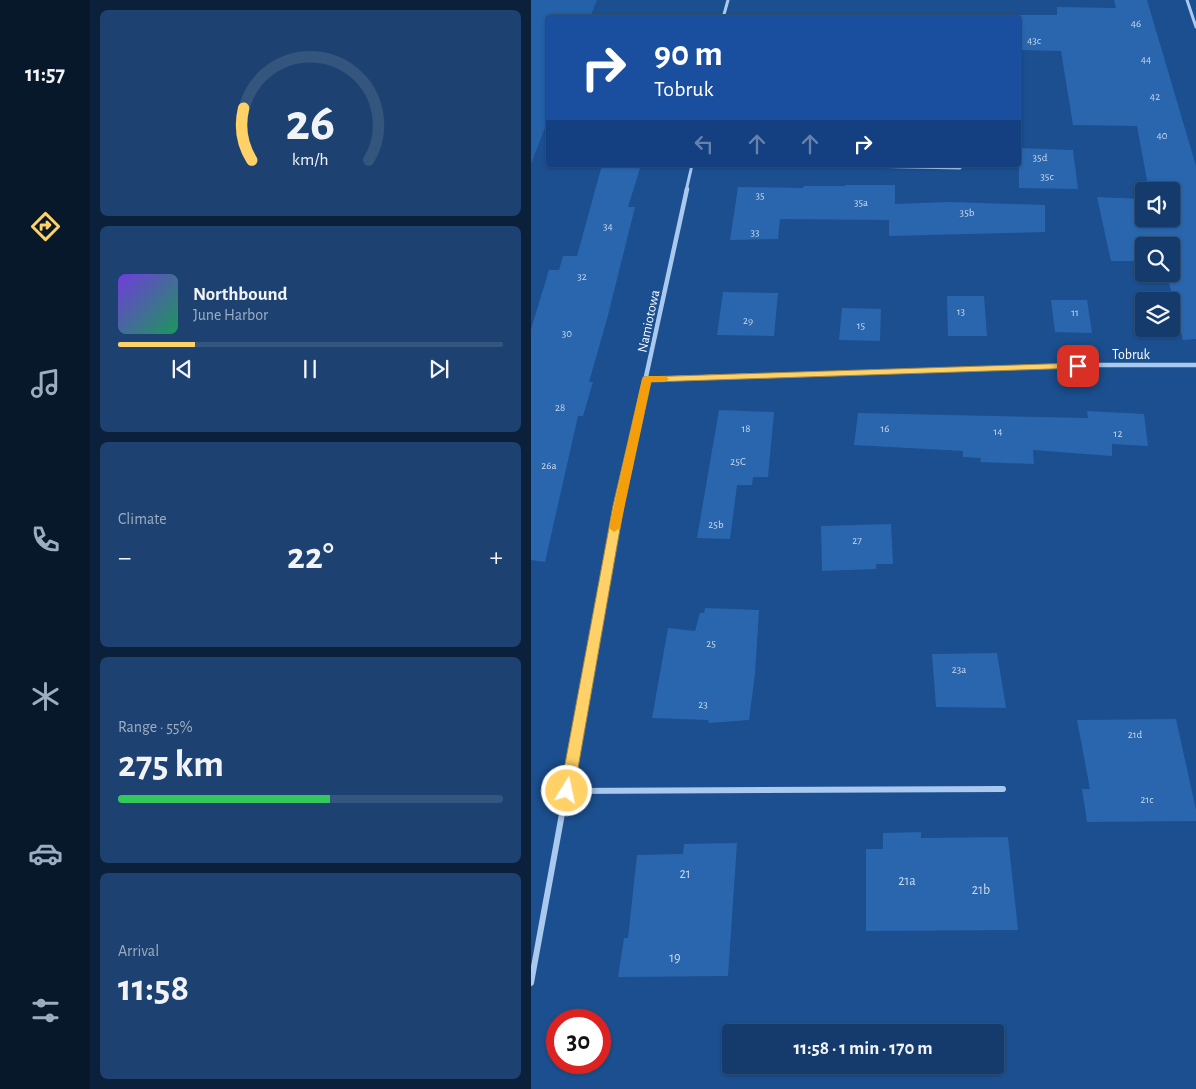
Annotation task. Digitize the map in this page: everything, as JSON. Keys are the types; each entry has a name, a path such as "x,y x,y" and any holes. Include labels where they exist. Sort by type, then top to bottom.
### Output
{"street":[{"path":"724,15 728,0"},
{"path":"1187,0 1196,28"},
{"name":"Namiotowa","path":"531,983 618,506 693,167"},
{"path":"911,167 960,168"},
{"name":"Tobruk","path":"647,379 1097,365 1196,365"},
{"path":"567,791 1003,789"}],"shaded area":[{"path":"531,0 597,0 591,15 546,15 546,125 531,164"}],"building":[{"path":"1114,0 1147,0 1196,166 1196,339 1183,340 1180,328 1180,292 1171,292 1169,282 1180,282 1180,237 1135,237 1135,261 1111,261 1097,197 1135,199 1135,227 1180,227 1180,182 1147,182 1137,126 1073,125 1061,51 1021,50 1021,15 1057,15 1057,7 1116,8"},
{"path":"1021,148 1073,150 1078,189 1019,188"},
{"path":"601,167 640,167 628,207 635,207 589,382 593,382 583,416 578,416 545,562 531,560 531,329 549,270 559,270 563,256 577,256"},
{"path":"895,185 895,204 950,202 1045,205 1045,232 889,236 889,220 780,219 778,239 730,240 738,187 803,188 804,186"},
{"path":"723,292 778,293 774,336 717,335"},
{"path":"947,296 984,296 987,336 948,336"},
{"path":"1051,300 1087,300 1092,333 1055,332"},
{"path":"842,308 881,309 880,341 839,340"},
{"path":"719,410 774,412 768,477 753,477 752,485 737,485 730,539 697,538"},
{"path":"1087,411 1144,414 1148,446 1112,444 1112,456 1033,450 1034,464 980,462 981,458 963,457 963,451 854,445 858,413 1088,418"},
{"path":"891,524 893,564 876,564 876,569 822,571 821,526"},
{"path":"705,608 759,610 755,674 749,720 709,723 708,720 652,718 668,628 695,631 700,613 704,613"},
{"path":"997,653 1006,708 936,707 932,654"},
{"path":"1176,719 1196,810 1196,821 1087,822 1082,789 1090,789 1077,720"},
{"path":"921,832 921,838 1008,837 1018,930 866,931 866,849 883,849 883,833"},
{"path":"737,843 728,976 618,977 624,938 628,938 637,855 683,854 684,844"}],"slow traffic":[{"path":"614,528 647,379 665,379"}],"route":[{"path":"567,791 618,506 647,379 1078,366"}]}
